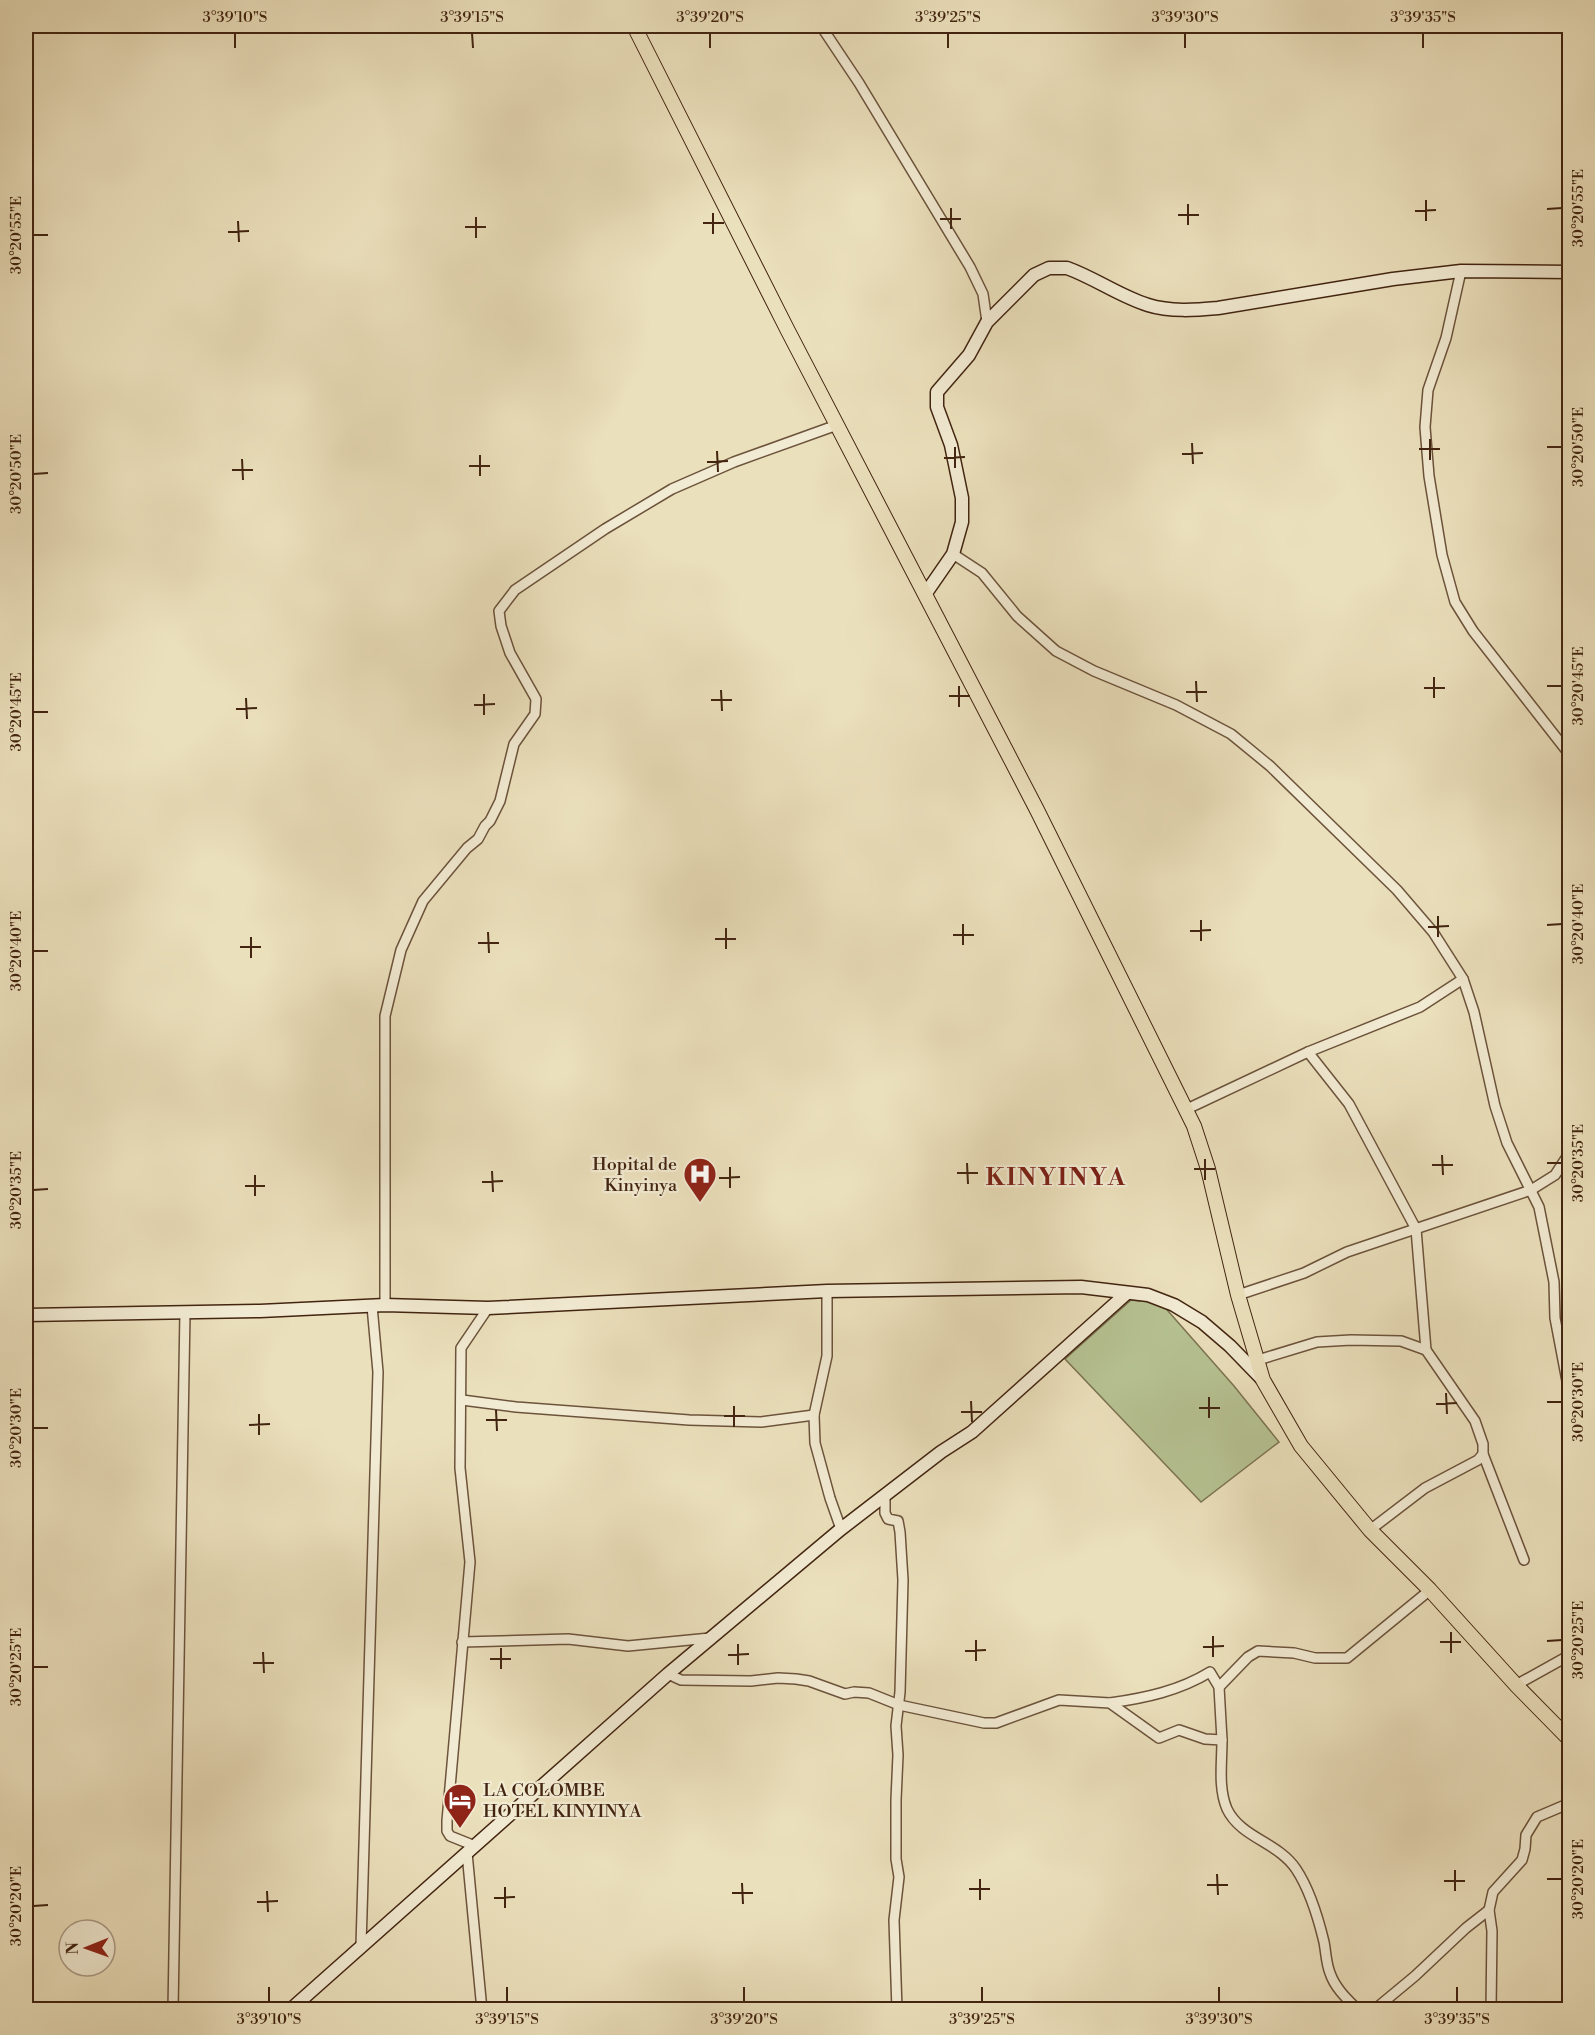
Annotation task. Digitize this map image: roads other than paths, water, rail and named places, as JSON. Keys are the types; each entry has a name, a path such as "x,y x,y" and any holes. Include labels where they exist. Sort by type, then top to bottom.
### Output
{"main road":[{"path":"634,26 837,425 1094,921 1194,1126 1208,1169 1238,1295 1263,1380"},
{"path":"926,593 953,554 962,522 962,498 951,445 937,407 936,396 940,386 969,355 987,322 1034,274 1041,270 1067,268 1149,306 1176,309 1218,308 1393,279 1461,271 1569,272"},
{"path":"26,1315 260,1311 385,1305 488,1308 827,1291 1081,1287 1162,1299 1202,1322 1230,1346 1263,1380 1301,1446 1370,1530 1431,1590 1569,1740"},
{"path":"290,2010 710,1638 841,1529 941,1452 972,1432 1127,1293"}],"street":[{"path":"821,26 859,83 970,267 983,294 987,322"},
{"path":"1461,271 1446,339 1428,390 1425,427 1429,476 1442,555 1455,602 1473,631 1569,755"},
{"path":"385,1305 385,1016 401,950 423,901 467,848 478,839 495,812 514,744 535,714 536,699 510,653 501,627 499,611 515,590 606,529 672,489 734,462 837,425"},
{"path":"953,554 982,573 1017,616 1056,651 1094,671 1176,705 1231,734 1270,766 1397,890 1433,932 1463,979 1474,1012 1495,1106 1507,1143 1539,1207 1554,1282 1555,1318 1569,1397"},
{"path":"1186,1109 1308,1053 1420,1007 1463,979"},
{"path":"1308,1053 1350,1104 1416,1229 1426,1350 1475,1421 1483,1444 1483,1454 1524,1560"},
{"path":"1238,1295 1304,1273 1347,1252 1531,1190 1555,1175 1569,1152"},
{"path":"827,1291 827,1356 814,1415 815,1443 841,1529"},
{"path":"361,1946 378,1372 372,1306"},
{"path":"482,2010 471,1850 450,1836 447,1831 470,1562 460,1468 461,1348 488,1308"},
{"path":"173,2010 185,1312"},
{"path":"1258,1360 1317,1342 1401,1341 1426,1350"},
{"path":"462,1400 527,1408 689,1420 761,1422 814,1415"},
{"path":"1370,1530 1425,1488 1478,1460 1483,1454"},
{"path":"885,1496 885,1513 888,1519 897,1521 903,1580 899,1705 896,1726 898,1755 896,1859 899,1877 894,1920 897,2010"},
{"path":"1219,1687 1248,1657 1258,1651 1294,1653 1315,1658 1347,1658 1431,1590"},
{"path":"462,1642 568,1639 628,1646 710,1638"},
{"path":"1516,1685 1569,1655"},
{"path":"668,1674 681,1680 796,1679 823,1685 845,1694 869,1693 899,1705 984,1723 996,1723 1059,1700 1110,1703 1142,1698 1175,1689 1210,1672 1219,1687 1222,1791 1228,1810 1240,1826 1281,1852 1294,1867 1311,1901 1324,1942 1330,1974 1339,1991 1358,2010"},
{"path":"1110,1703 1159,1738 1179,1730 1205,1739 1222,1740"},
{"path":"1491,2010 1492,1931 1489,1910 1493,1892 1522,1860 1526,1835 1537,1817 1569,1803"},
{"path":"1374,2010 1489,1910"}],"place":[{"name":"Hopital de Kinyinya","path":"700,1203"},
{"name":"LA COLOMBE HOTEL KINYINYA","path":"460,1829"}],"district":[{"name":"KINYINYA","path":"1056,1178"}]}
